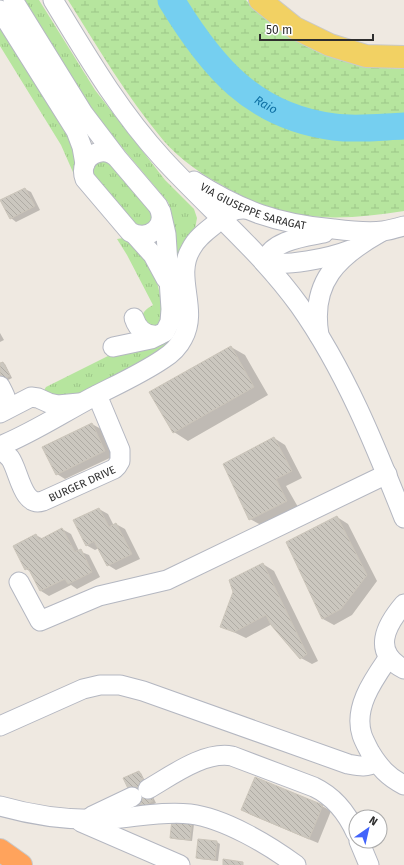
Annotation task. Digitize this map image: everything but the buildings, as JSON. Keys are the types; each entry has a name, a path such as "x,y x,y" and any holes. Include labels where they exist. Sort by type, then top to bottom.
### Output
{"highway":[{"path":"0,850 21,865"}],"main road":[{"path":"260,0 295,28 330,45 366,56 404,57"}],"street":[{"path":"13,0 77,104 118,159"},
{"name":"VIA GIUSEPPE SARAGAT","path":"53,0 113,97 163,158 264,262 299,306 319,336 347,386 387,474 404,518"},
{"path":"0,10 76,131 82,147 85,164 84,176 92,198 131,231 153,255 162,270 169,290"},
{"path":"85,164 91,155 99,152 109,152 114,154 156,202 160,209 165,227 171,314 170,322 165,332 159,336 146,341 113,347"},
{"name":"VIA GIUSEPPE SARAGAT","path":"163,158 203,186 245,209 283,222 315,228 355,239"},
{"path":"107,225 118,224 145,236 156,230 160,222 160,209"},
{"path":"0,446 157,363 169,355 186,333 189,317 184,270 188,255 197,241 221,218 233,211 245,209"},
{"name":"VIA GIUSEPPE SARAGAT","path":"264,262 271,250 286,242 326,233 355,239 404,226"},
{"name":"VIA GIUSEPPE SARAGAT","path":"319,336 317,314 322,287 355,239"},
{"path":"134,318 138,327 144,333 151,336 159,336"},
{"path":"0,386 6,399 7,406 3,411"},
{"path":"3,411 31,397 58,405 90,399"},
{"name":"BURGER DRIVE","path":"0,450 6,454 12,462 26,494 30,499 37,502 43,501 114,469 120,461 120,450 90,399"},
{"path":"43,424 48,419 49,412 49,408 45,402"},
{"path":"20,582 40,621 100,596 167,580 387,474"},
{"path":"404,604 391,621 385,634 384,642 389,656 404,669"},
{"path":"389,656 376,675 366,695 360,715 362,734 376,762 384,773 393,780 404,785"},
{"path":"0,726 83,689 100,685 120,685 348,764 362,767 376,762"},
{"path":"74,818 140,793 184,769 208,758 222,755 232,756 326,793 338,804 348,820"},
{"path":"0,806 33,814 74,818 111,819 169,813 191,814 211,819 234,828 277,852 296,865"},
{"path":"74,818 80,822 180,865"},
{"path":"362,849 368,865"}],"green space":[{"path":"23,0 39,0 95,90 165,180 194,209 197,218 195,229 187,237 181,250 173,257 171,210 168,202 103,125 83,97"},
{"path":"68,0 246,0 272,24 301,44 333,58 372,67 404,69 404,211 354,217 319,217 302,215 263,206 208,177 177,154 150,124 113,72"},
{"path":"0,24 72,140 78,156 76,179 61,145 0,46"},
{"path":"107,160 153,211 151,224 139,228 93,180 92,169 97,162"},
{"path":"123,238 142,253 154,272 160,294 163,318 156,327 150,328 141,320 145,311 153,305 117,239"},
{"path":"171,340 159,352 80,397 52,399 43,392 46,387 118,351"}],"waterway":[{"name":"Raio","path":"171,0 186,24 219,67 257,100 280,112 305,121 334,127 360,128 404,126"}]}
